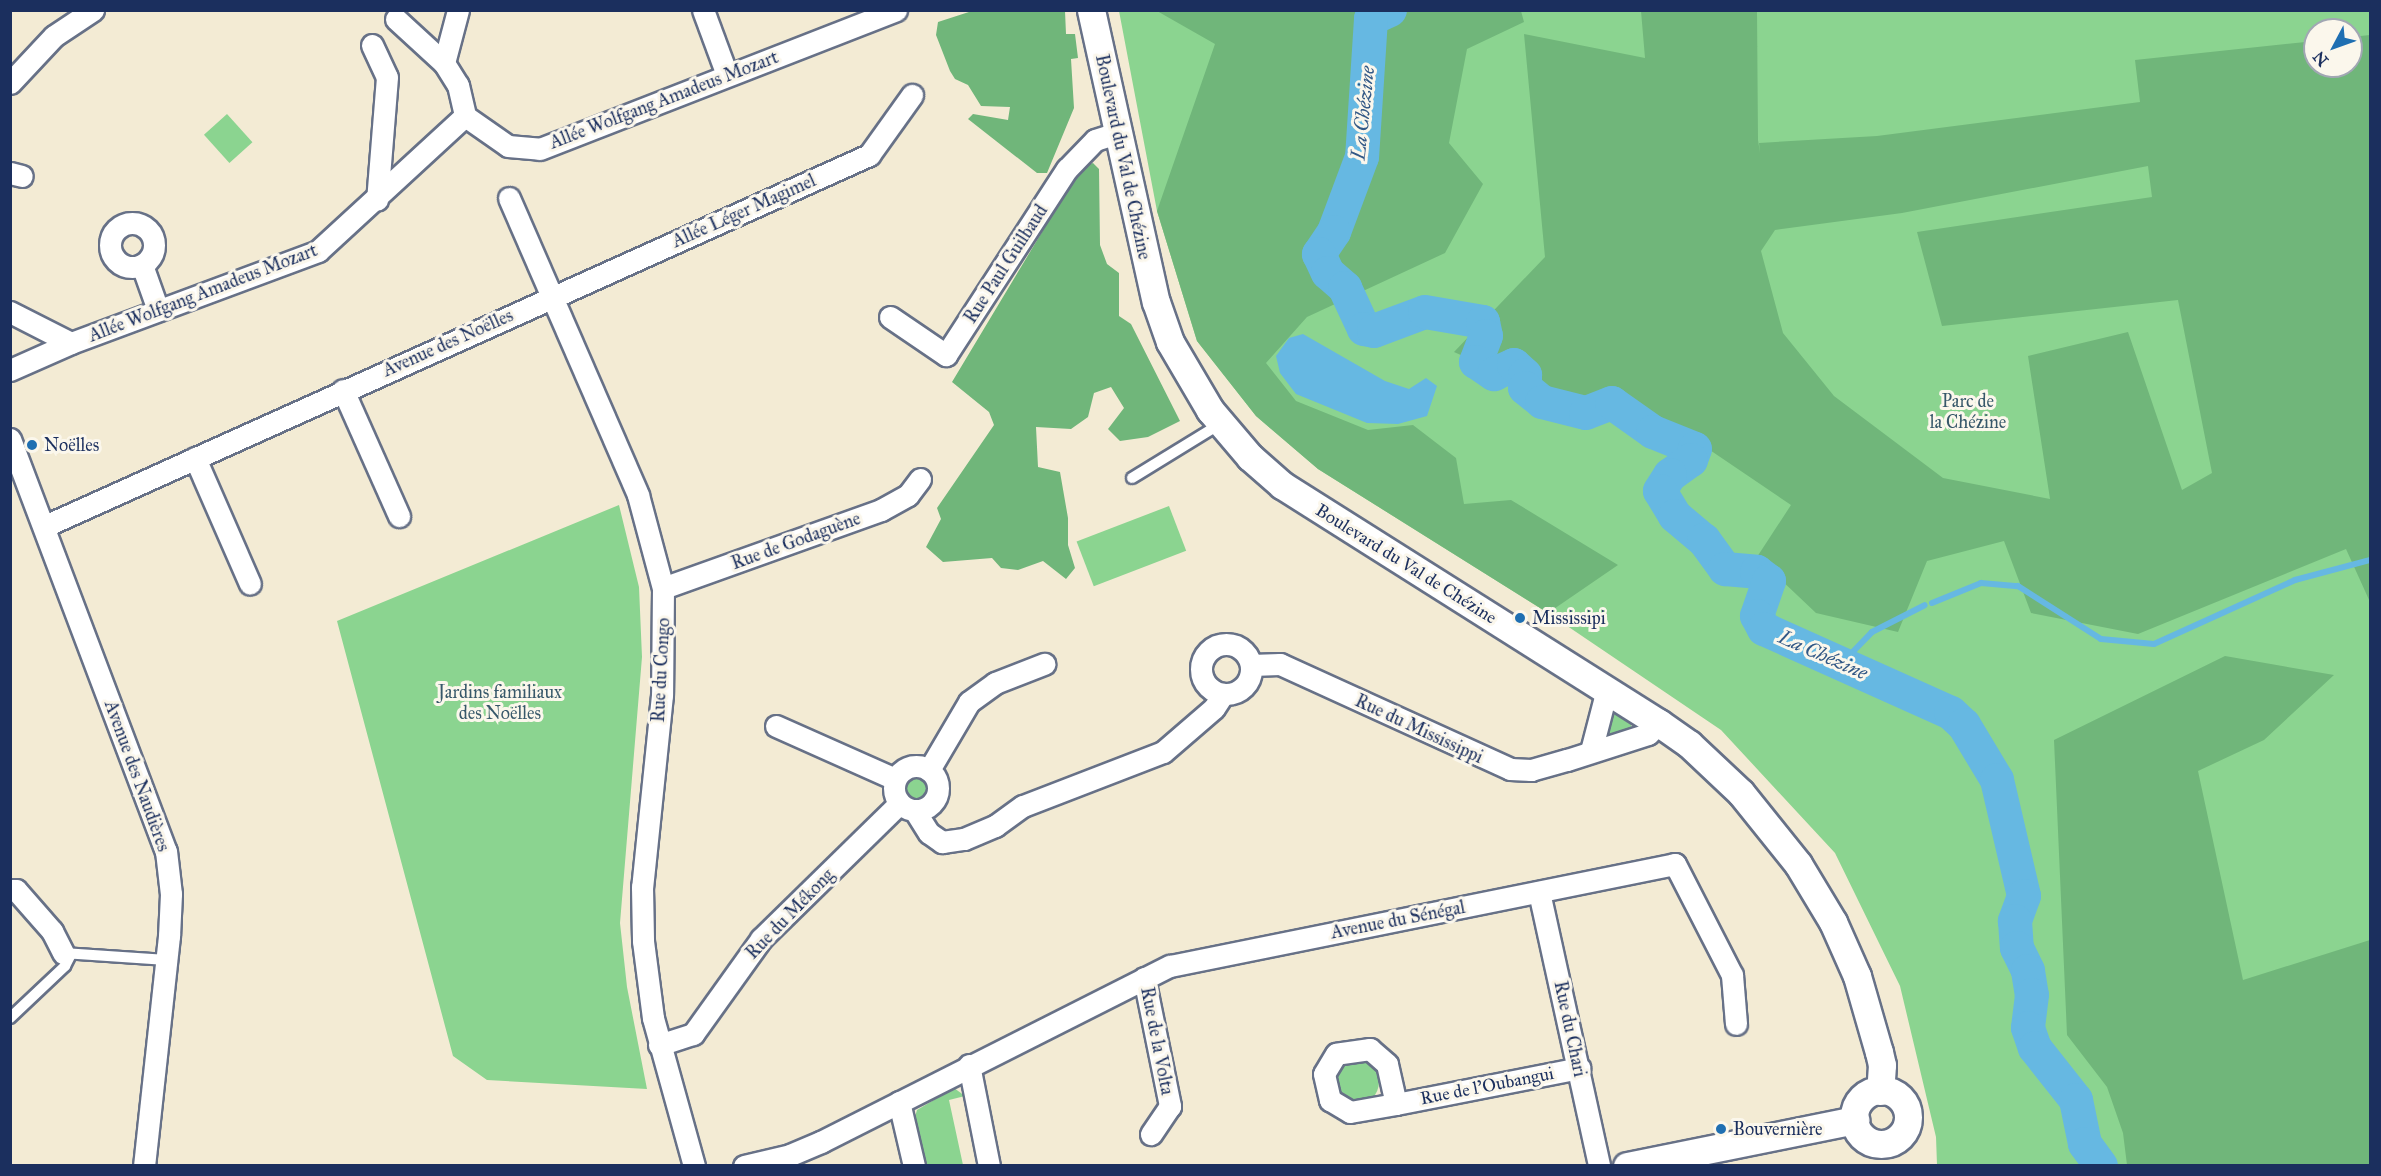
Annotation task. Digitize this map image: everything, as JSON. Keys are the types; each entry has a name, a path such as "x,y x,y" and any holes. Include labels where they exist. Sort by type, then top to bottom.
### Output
{"street":[{"path":"10,83 54,36 75,26 93,10"},
{"path":"444,63 458,10"},
{"path":"703,10 727,75"},
{"name":"Allée Wolfgang Amadeus Mozart","path":"20,366 71,343 159,309 318,251 377,200 465,116 508,146 540,149 896,10"},
{"name":"Boulevard du Val de Chézine","path":"1091,10 1156,302 1189,380 1221,424 1262,469 1321,512 1659,723 1689,744 1741,793 1779,837 1817,893 1857,976 1882,1065 1880,1091"},
{"path":"396,19 444,63 458,85 465,116"},
{"path":"372,45 387,77 377,200"},
{"name":"Allée Léger Magimel","path":"552,296 869,155 912,95"},
{"name":"Rue Paul Guilbaud","path":"890,317 946,355 1067,169 1095,140 1117,133"},
{"name":"Rue du Congo","path":"509,198 638,495 663,588 662,695 642,914 644,964 659,1045 694,1166"},
{"path":"142,265 159,309"},
{"name":"Avenue des Noëlles","path":"45,526 552,296"},
{"name":"Allée Wolfgang Amadeus Mozart","path":"10,312 71,343"},
{"path":"20,366 44,330"},
{"path":"344,390 399,516"},
{"name":"Avenue des Naudières","path":"10,439 161,832 171,894 144,1166"},
{"path":"195,458 250,584"},
{"name":"Rue de Godaguène","path":"663,588 881,510 908,495 920,479"},
{"path":"1222,644 1237,646 1251,664 1248,681 1241,690 1223,694 1205,685 1201,673 1203,657 1211,648 1222,644"},
{"path":"929,770 969,702 995,683 1044,664"},
{"name":"Rue du Mississippi","path":"1251,664 1280,664 1510,769 1546,766 1648,734 1659,723"},
{"path":"1591,751 1607,689"},
{"path":"907,807 928,807 937,796 938,782 929,770 910,766 895,779 893,792 929,833 948,843 994,826 1023,806 1108,771 1163,752 1214,708 1223,694"},
{"path":"776,726 895,779"},
{"name":"Rue du Mékong","path":"659,1045 693,1034 761,939 907,807"},
{"name":"Avenue du Sénégal","path":"744,1166 790,1155 1170,966 1675,864 1732,975 1736,1024"},
{"path":"10,890 16,890 48,926 67,953"},
{"name":"Rue du Chari","path":"1539,892 1599,1166"},
{"name":"Rue de la Volta","path":"1144,978 1170,1106 1151,1134"},
{"path":"969,1065 989,1166"},
{"name":"Rue de l'Oubangui","path":"1396,1104 1579,1068"},
{"path":"1880,1091 1900,1098 1908,1112 1906,1128 1892,1154 1869,1140 1855,1120 1861,1101 1880,1091"},
{"path":"899,1102 914,1166"},
{"path":"1627,1166 1855,1120"}],"lane":[{"path":"1132,478 1221,424"},
{"path":"10,1018 65,966 67,953 166,960"}],"green space":[{"path":"972,11 1065,11 1066,34 1075,34 1078,58 1071,59 1074,108 1047,173 1037,173 968,119 973,114 1008,120 1010,107 981,106 968,85 955,79 950,71 936,35 938,22"},
{"name":"Parc de la Chézine","path":"1119,11 2370,11 2370,1165 1937,1165 1936,1137 1900,986 1835,853 1721,730 1548,613 1318,469 1256,416 1197,341 1157,211"},
{"path":"1157,11 1521,11 1524,22 1467,49 1449,143 1483,184 1445,253 1307,317 1266,363 1296,401 1368,430 1413,425 1456,458 1464,504 1511,500 1618,565 1548,613 1318,469 1256,416 1197,341 1157,211 1215,44"},
{"path":"1641,11 1757,11 1758,140 1760,153 1759,143 1877,136 2140,102 2135,60 2303,42 2303,78 2363,78 2363,36 2370,35 2370,602 2346,549 2138,634 2031,613 2004,541 1927,561 1898,632 1816,613 1757,557 1791,505 1698,442 1558,398 1454,352 1545,257 1524,34 1645,58","holes":["2148,166 2152,197 1917,232 1942,326 2178,300 2212,473 2182,490 2128,332 2028,356 2050,499 1943,478 1834,396 1783,333 1761,251 1775,230 1902,213"]},
{"path":"227,114 252,142 229,163 204,135"},
{"path":"1093,163 1099,169 1100,245 1107,264 1119,273 1119,316 1131,324 1180,421 1148,437 1120,441 1108,429 1124,408 1111,387 1094,393 1088,417 1071,429 1036,427 1038,467 1060,472 1068,518 1068,545 1075,568 1066,579 1043,561 1018,570 1001,568 992,558 943,562 926,547 941,519 937,508 994,425 989,412 952,382 1081,167"},
{"name":"Jardins familiaux des Noëlles","path":"619,505 639,587 642,657 620,923 627,987 647,1089 487,1080 453,1056 337,621"},
{"path":"1169,506 1186,551 1094,586 1077,541"},
{"path":"2225,656 2334,675 2264,740 2198,771 2243,980 2370,940 2370,1165 2127,1165 2123,1133 2107,1087 2067,1035 2054,740"},
{"path":"1613,712 1629,719 1632,728 1609,734 1606,730"},
{"path":"917,774 927,778 931,788 927,798 917,802 907,798 903,788 907,778"},
{"path":"1356,1059 1372,1066 1379,1082 1372,1098 1356,1105 1340,1098 1333,1082 1340,1066"},
{"path":"954,1088 965,1096 949,1100 963,1165 923,1165 914,1120 917,1110"}],"water":[{"path":"1303,334 1385,381 1409,389 1426,378 1437,386 1427,416 1398,424 1367,423 1296,394 1280,373 1276,356 1289,338"}],"waterway":[{"name":"La Chézine","path":"1390,10 1371,19 1362,157 1334,232 1319,254 1328,273 1345,288 1364,329 1374,331 1425,312 1483,322 1486,336 1476,362 1494,374 1514,365 1525,375 1525,388 1542,402 1586,413 1612,403 1653,432 1695,449 1691,460 1670,475 1660,491 1675,516 1704,540 1725,569 1757,572 1769,581 1757,616 1764,629 1951,713 1964,725 1997,780 2024,896 2015,921 2017,948 2028,971 2032,995 2028,1028 2035,1048 2076,1100 2085,1144 2101,1166"},
{"path":"1932,603 1981,583 2018,586 2101,639 2154,644 2295,580 2370,560"},
{"path":"1842,663 1872,632 1925,605"}],"place":[{"name":"Noëlles","path":"32,445"},
{"name":"Mississipi","path":"1520,618"},
{"name":"Bouvernière","path":"1721,1129"}]}
